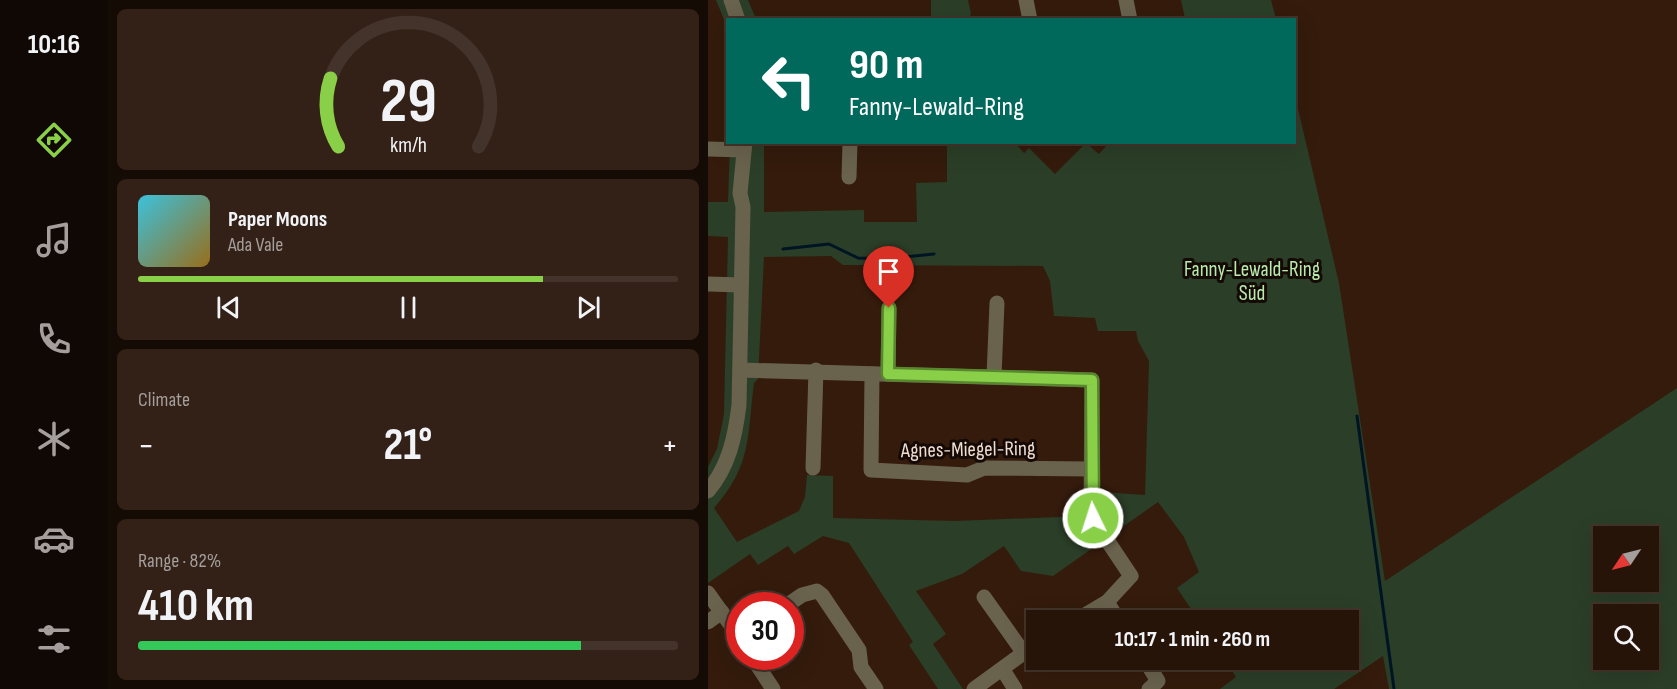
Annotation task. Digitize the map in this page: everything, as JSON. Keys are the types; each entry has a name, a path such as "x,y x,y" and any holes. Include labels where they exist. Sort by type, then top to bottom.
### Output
{"street":[{"path":"731,0 737,18"},
{"path":"1026,0 1030,18"},
{"path":"1126,0 1130,18"},
{"path":"849,177 850,144"},
{"path":"708,149 744,146 740,193 743,207 739,405 732,444 723,469 708,491"},
{"path":"708,284 741,285"},
{"path":"994,376 997,303"},
{"path":"888,374 889,308"},
{"path":"740,370 816,370 872,374 1092,380 1093,518 1131,576 1107,602 1094,610"},
{"path":"813,468 816,370"},
{"name":"Agnes-Miegel-Ring","path":"872,374 871,470 967,474 984,468 1091,469"},
{"path":"804,596 817,591 822,595 859,650 861,668 876,689"},
{"path":"708,593 726,618"},
{"path":"984,597 1026,644"},
{"path":"1107,602 1112,610"},
{"path":"708,622 722,612"},
{"path":"974,689 1026,651"},
{"path":"761,670 773,689"},
{"path":"1003,670 1015,689"},
{"path":"1149,689 1158,681 1151,670"}],"green space":[{"path":"716,0 748,0 756,18 726,18 726,25"},
{"path":"931,0 968,0 971,14 969,18 931,18"},
{"path":"1181,0 1271,0 1276,18 1185,18"},
{"name":"Fanny-Lewald-Ring Süd","path":"1296,100 1339,283 1385,581 1677,388 1677,689 1389,689 1383,656 1334,689 1220,689 1236,677 1231,670 1359,670 1359,610 1192,610 1177,588 1199,572 1184,537 1158,502 1053,576 1021,571 1004,546 962,574 916,591 946,634 933,644 963,689 938,689 909,645 913,642 849,543 823,536 794,554 788,546 758,565 750,554 708,583 708,467 717,449 724,414 728,237 708,236 708,202 728,202 730,144 764,144 764,212 864,210 864,222 917,222 916,183 947,182 947,144 1016,144 1024,153 1029,148 1055,174 1087,144 1099,154 1108,144 1296,144","holes":["831,256 843,265 1043,266 1050,281 1054,316 1095,318 1098,331 1136,331 1138,341 1149,361 1145,495 1101,492 1101,514 1085,516 955,521 833,518 833,476 807,475 805,497 799,511 737,542 714,508 735,478 746,450 754,383 758,379 764,257"]}],"waterway":[{"path":"783,249 829,244 858,258 884,259 934,254"},
{"path":"1357,416 1394,689"}],"route":[{"path":"889,308 888,374 1092,380 1091,510 1093,518"}]}
